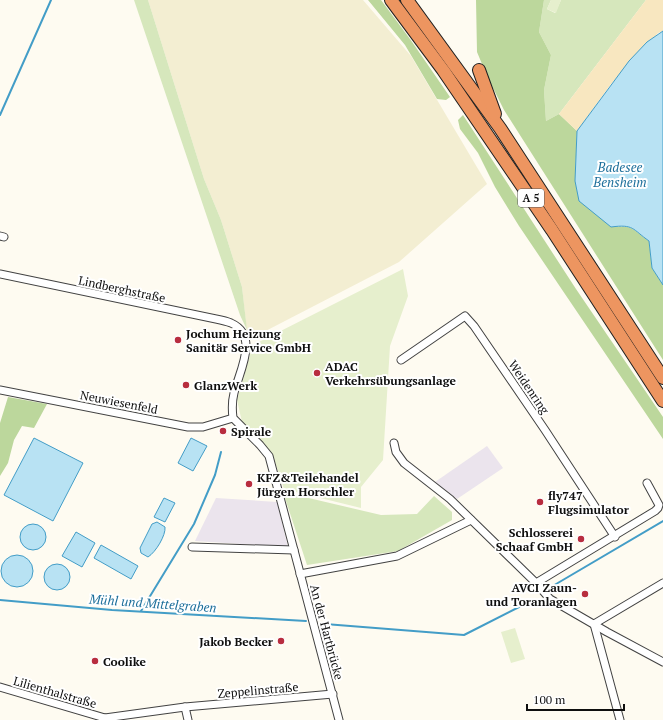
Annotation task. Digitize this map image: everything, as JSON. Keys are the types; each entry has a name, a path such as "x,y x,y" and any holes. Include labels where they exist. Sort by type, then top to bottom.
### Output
{"highway":[{"name":"A 5","path":"391,0 443,70 552,230 663,401"},
{"name":"A 5","path":"407,0 500,128 663,378"},
{"path":"479,70 500,128"}],"street":[{"name":"Lindberghstraße","path":"0,274 230,322 239,328 244,336 246,344 246,353 233,395 233,418"},
{"name":"Weidenring","path":"401,360 465,316 474,326 615,536"},
{"name":"Neuwiesenfeld","path":"0,390 188,426 203,427 233,418"},
{"name":"An der Hartbrücke","path":"233,418 269,456 339,720"},
{"path":"394,443 396,452 404,463 450,499 536,583 550,599 663,662"},
{"path":"536,583 615,536 658,508 659,505 647,483"},
{"path":"300,574 397,556 471,520"},
{"path":"192,546 294,550"},
{"path":"594,624 663,583"},
{"path":"594,624 620,720"},
{"name":"Lilienthalstraße","path":"0,687 104,719"},
{"name":"Zeppelinstraße","path":"104,719 185,707 332,694"},
{"path":"185,707 188,720"}],"shaded area":[{"path":"148,0 363,0 411,56 487,184 399,262 254,337 247,332 242,287 221,220 204,179"},
{"path":"487,446 503,468 457,499 435,482"},
{"path":"216,498 277,502 288,547 195,541"}],"green space":[{"path":"134,0 148,0 204,179 221,220 242,287 247,330 240,315"},
{"path":"368,0 381,0 450,97 446,100 437,99 405,45"},
{"path":"476,0 544,0 539,32 551,55 544,90 546,121 559,114 577,131 575,181 611,227 629,227 649,241 652,268 663,285 663,360 504,110 477,52"},
{"path":"544,0 551,0 547,9 555,13 561,0 646,0 559,114 546,121 544,90 551,55 539,32"},
{"path":"551,0 561,0 556,13 547,9"},
{"path":"463,115 576,289 663,417 663,439 519,226 495,187 478,153 460,129 458,120"},
{"name":"ADAC Verkehrsübungsanlage","path":"403,269 408,296 390,346 383,460 361,487 361,508 284,489 273,456 242,422 237,400 253,345"},
{"path":"8,397 47,404 34,428 22,426 14,440 8,463 0,476 0,423"},
{"path":"283,492 381,515 417,514 434,496 452,512 452,520 398,551 307,565"},
{"path":"515,628 525,659 511,663 501,632"}],"sand":[{"path":"646,0 663,0 663,31 658,33 611,84 577,131 559,114"}],"water":[{"name":"Badesee Bensheim","path":"663,31 663,285 652,268 649,241 632,228 624,226 611,227 579,201 575,181 577,131 629,61 647,42"},
{"path":"34,438 83,463 53,521 4,495"},
{"path":"191,438 207,446 193,471 178,463"},
{"path":"164,498 175,503 165,522 154,517"},
{"path":"157,522 165,527 164,534 157,547 148,557 141,553 140,548 152,524"},
{"path":"33,524 42,528 46,537 42,546 33,550 24,546 20,537 24,528"},
{"path":"76,532 95,543 82,567 62,556"},
{"path":"101,545 138,566 131,579 94,558"},
{"path":"14,555 20,555 29,559 33,571 29,583 20,587 14,587 5,583 1,574 1,568 5,559"},
{"path":"57,564 66,568 70,577 66,586 57,590 48,586 44,577 48,568"}],"waterway":[{"path":"0,115 51,0"},
{"path":"141,611 194,524 215,475 221,452"},
{"name":"Mühl und Mittelgraben","path":"551,587 663,521"},
{"name":"Mühl und Mittelgraben","path":"0,600 112,610 306,621"},
{"name":"Mühl und Mittelgraben","path":"325,624 464,635 527,603"}],"place":[{"name":"Jochum Heizung Sanitär Service GmbH","path":"178,340"},
{"name":"ADAC Verkehrsübungsanlage","path":"317,373"},
{"name":"GlanzWerk","path":"186,385"},
{"name":"Spirale","path":"223,431"},
{"name":"KFZ&Teilehandel Jürgen Horschler","path":"249,484"},
{"name":"fly747 Flugsimulator","path":"540,502"},
{"name":"Schlosserei Schaaf GmbH","path":"581,539"},
{"name":"AVCI Zaun- und Toranlagen","path":"585,594"},
{"name":"Jakob Becker","path":"281,641"},
{"name":"Coolike","path":"95,661"}]}
